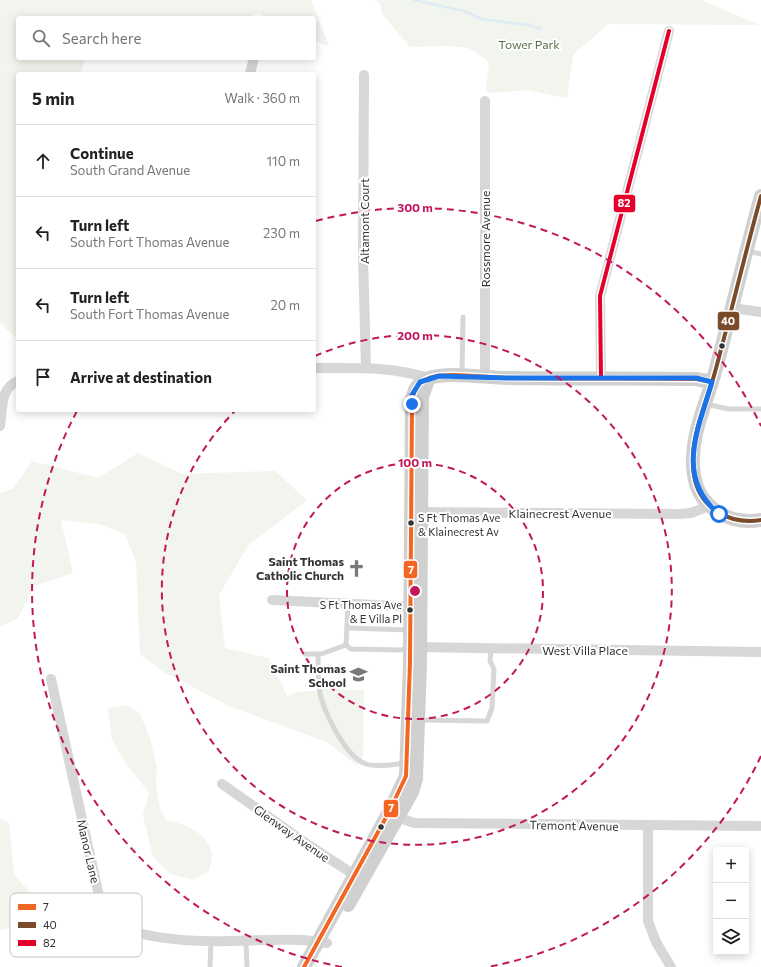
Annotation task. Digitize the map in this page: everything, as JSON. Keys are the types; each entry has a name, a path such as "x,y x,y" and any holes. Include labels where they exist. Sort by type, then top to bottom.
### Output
{"main road":[{"path":"761,196 706,404 695,437 693,465 697,486 709,506 719,514 735,521 761,520"},
{"path":"393,815 412,792 416,779 413,720 416,512 412,395 420,382 439,376 462,376 696,378 712,382"},
{"path":"414,607 409,630 415,648"},
{"path":"304,967 322,943 393,815 404,784 413,720"},
{"path":"315,967 322,943"}],"street":[{"path":"601,378 600,296 669,31"},
{"path":"250,72 254,60"},
{"name":"Altamont Court","path":"364,75 364,256 366,368"},
{"name":"Rossmore Avenue","path":"484,101 485,377"},
{"path":"732,308 761,312"},
{"path":"316,368 366,368 403,371 429,378"},
{"path":"0,426 3,389 16,382"},
{"name":"Klainecrest Avenue","path":"416,512 679,514 691,513 709,506"},
{"path":"272,600 414,607"},
{"name":"West Villa Place","path":"415,648 761,652"},
{"name":"Manor Lane","path":"51,679 99,893"},
{"name":"Glenway Avenue","path":"222,784 358,877"},
{"name":"Tremont Avenue","path":"393,815 414,823 761,826"},
{"path":"648,826 648,921 656,942 671,967"},
{"name":"Manor Lane","path":"142,933 211,941 309,940 322,943"}],"lane":[{"path":"747,251 761,254"},
{"path":"462,376 464,317"},
{"path":"706,404 728,409 761,409"},
{"path":"346,645 348,604"},
{"path":"347,628 409,630"},
{"path":"346,645 351,649 400,650 415,648"},
{"path":"305,654 318,654 346,645"},
{"path":"413,720 487,721 492,708 494,669 490,662 491,649"},
{"path":"318,654 319,687 323,702 345,744 358,760 368,765 407,763"},
{"path":"210,967 211,941"},
{"path":"246,941 247,967"}],"green space":[{"path":"0,0 311,0 329,46 316,42 316,16 264,16 259,13 251,16 16,16 16,60 84,60 81,72 16,72 16,338 0,323"},
{"name":"Tower Park","path":"374,0 701,0 759,25 608,24 573,55 567,98 528,90 490,93 486,90 489,62 469,48 447,46 410,47 383,15 379,2"},
{"path":"138,453 182,474 275,471 307,500 248,546 219,595 225,648 269,658 287,696 298,692 325,689 332,683 339,684 339,690 364,690 363,757 356,765 329,743 229,706 162,671 140,654 136,562 125,534 99,524 61,520 73,573 34,586 18,618 0,627 0,493 13,489 32,461 98,478"},
{"path":"127,705 140,714 150,738 157,768 156,785 160,809 166,820 195,830 209,846 212,854 212,860 209,870 194,880 170,874 153,857 143,815 149,793 125,762 112,740 108,708"},
{"path":"0,818 9,823 14,875 31,893 10,893 10,928 0,930"}],"waterway":[{"path":"414,0 464,11 482,19 528,25 541,29"}],"transit line":[{"name":"82","path":"601,378 600,296 669,31"},
{"name":"40","path":"761,196 715,372 699,423 693,449 694,475 697,487 702,497 709,505 717,512 727,517 749,521 761,520"},
{"name":"7","path":"304,967 389,812 406,776 410,662 412,404 413,395 418,385 429,378 447,375 507,378 696,379 712,382"}],"place":[{"name":"S Ft Thomas Ave & Klainecrest Av","path":"411,523"},
{"name":"Saint Thomas Catholic Church","path":"357,568"},
{"name":"S Ft Thomas Ave & E Villa Pl","path":"410,610"},
{"name":"Saint Thomas School","path":"359,675"}],"route":[{"path":"412,404 412,395 420,382 439,376 506,378 696,378 712,382 695,437 693,465 694,476 701,495 709,506 719,514"}]}
